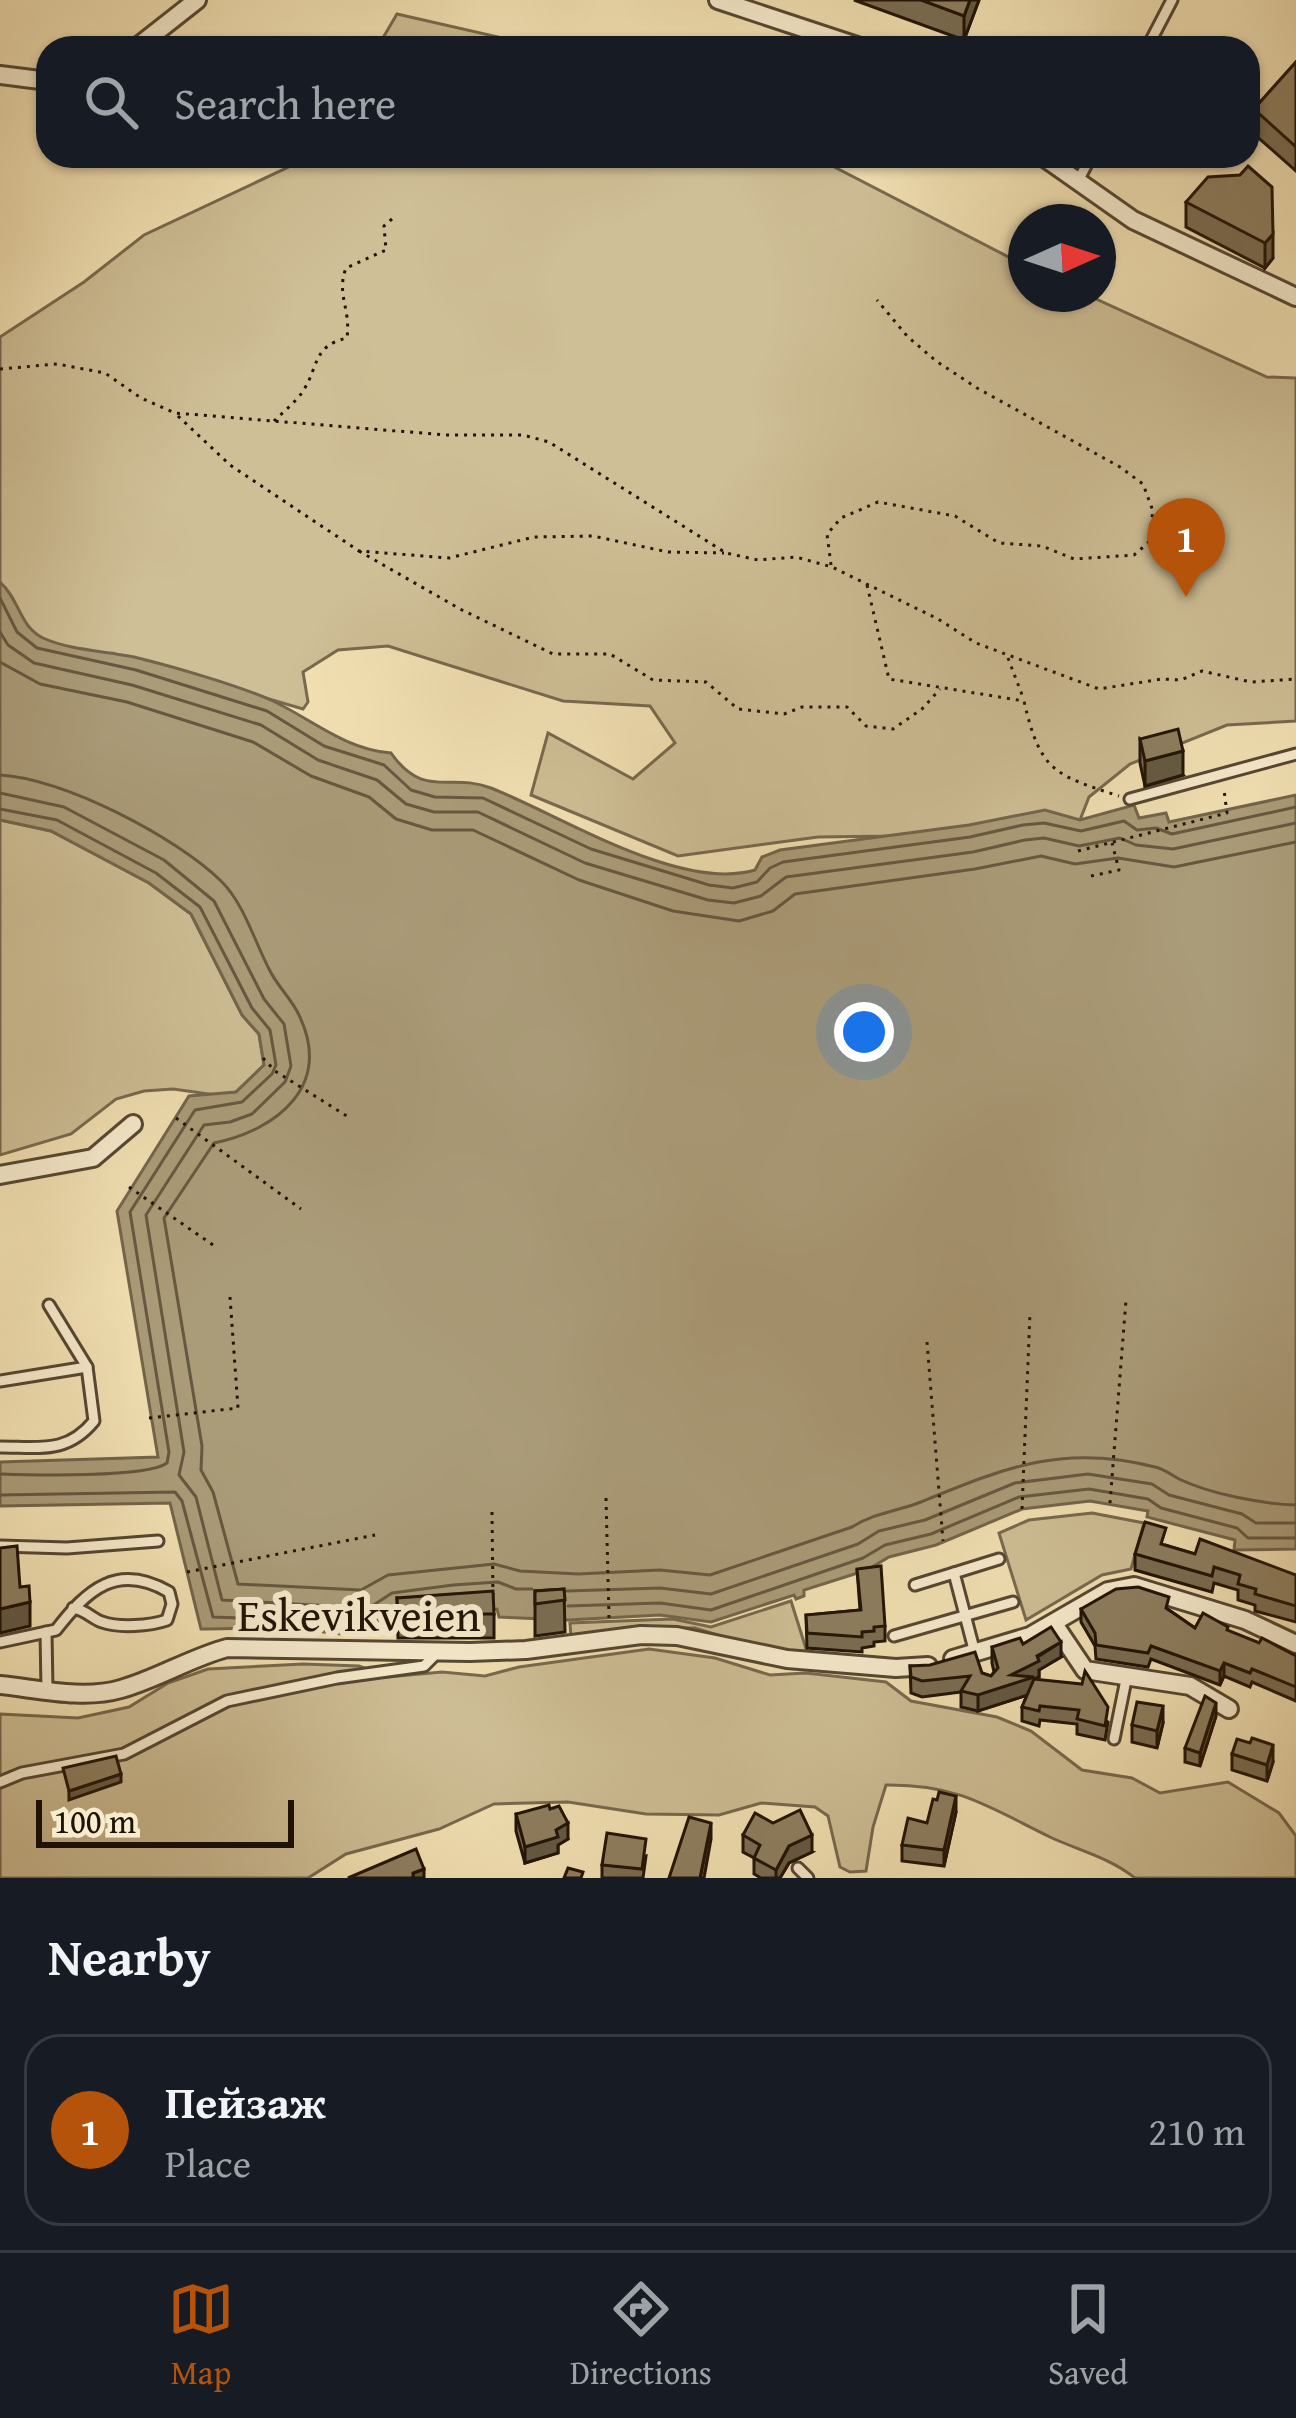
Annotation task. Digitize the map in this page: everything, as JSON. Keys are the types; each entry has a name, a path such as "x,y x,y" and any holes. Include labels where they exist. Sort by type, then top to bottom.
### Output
{"street":[{"path":"151,36 197,0"},
{"path":"718,0 827,36"},
{"path":"0,75 36,80"},
{"path":"1058,168 1133,220 1296,297"},
{"path":"0,1175 93,1158 133,1124"},
{"name":"Eskevikveien","path":"0,1685 94,1694 123,1688 190,1658 226,1648 526,1650 641,1635 677,1636 787,1659 896,1669 980,1658 1054,1624 1108,1591 1134,1586 1245,1620 1296,1644"},
{"path":"1054,1624 1085,1670 1190,1686 1229,1709"}],"lane":[{"path":"1153,36 1172,0"},
{"path":"1077,183 1085,168"},
{"path":"1130,800 1296,754"},
{"path":"0,1447 49,1447 77,1441 94,1421 87,1367 50,1305"},
{"path":"0,1381 87,1367"},
{"path":"0,1546 67,1548 158,1541"},
{"path":"915,1585 999,1559"},
{"path":"955,1574 980,1658"},
{"path":"0,1642 56,1630 74,1608 102,1583 154,1584 169,1592 172,1604 166,1620 146,1624 101,1622 74,1608"},
{"path":"894,1636 1013,1602"},
{"path":"46,1632 47,1690"},
{"path":"0,1782 40,1769 124,1754 227,1701 294,1685 424,1666 438,1652"},
{"path":"1114,1739 1127,1675"},
{"path":"798,1868 808,1878"}],"path":[{"path":"273,423 305,388 313,362 332,341 347,338 350,313 341,281 346,268 386,250 384,226 392,219"},
{"path":"832,568 827,534 841,518 878,502 955,516 999,543 1042,546 1074,559 1134,555 1148,543 1154,512 1143,484 1120,466 936,361 877,300"},
{"path":"0,369 57,364 105,373 141,398 175,413 536,438 726,553"},
{"path":"175,413 230,465 359,551 460,609 553,654 610,654 653,680 706,682 738,710 784,714 802,707 847,707 866,726 893,729 940,689"},
{"path":"359,551 449,558 534,537 592,536 668,552 726,553 758,560 796,557 866,584 1008,658 1104,690 1181,680 1202,671 1251,682 1296,679"},
{"path":"866,584 889,679 1024,701"},
{"path":"1008,658 1037,748 1048,763 1067,780 1130,800"},
{"path":"1078,851 1227,813 1222,775"},
{"path":"1091,876 1119,870 1111,841"},
{"path":"263,1058 275,1071 350,1118"},
{"path":"176,1118 301,1209"},
{"path":"129,1187 213,1245"},
{"path":"149,1418 238,1408 230,1297"},
{"path":"1110,1504 1126,1300"},
{"path":"1022,1509 1030,1312"},
{"path":"927,1342 943,1541"},
{"path":"606,1498 609,1618"},
{"path":"492,1512 494,1606"},
{"path":"187,1572 375,1535"}],"shaded area":[{"path":"397,14 493,36 384,36"},
{"path":"286,168 836,168 1008,257 1008,312 1116,312 1116,308 1267,377 1296,378 1296,721 1227,725 1130,764 1089,797 1080,820 892,836 818,837 678,856 531,795 548,733 633,779 675,743 650,706 563,701 388,646 338,650 303,672 308,702 303,709 112,653 32,668 0,630 0,337 84,282 144,235"},
{"path":"0,820 51,831 149,883 191,914 242,1015 259,1034 264,1065 236,1092 223,1096 173,1089 144,1091 116,1099 71,1134 0,1155"},
{"path":"1092,1513 1144,1523 1131,1569 1102,1575 1026,1620 999,1533 1029,1520"},
{"path":"791,1601 808,1655 753,1646 695,1628 635,1628 571,1637 570,1623 673,1619 711,1627"},
{"path":"649,1649 715,1658 770,1675 806,1673 886,1682 911,1701 997,1717 1031,1731 1082,1770 1132,1778 1160,1793 1228,1782 1279,1813 1296,1836 1296,1878 1135,1878 973,1800 934,1789 886,1785 866,1871 840,1867 828,1816 815,1807 761,1803 719,1815 646,1814 568,1802 494,1804 439,1829 346,1854 308,1878 0,1878 0,1714 78,1718 129,1707 168,1683 208,1669 303,1664 359,1666 388,1677 442,1672 485,1676"}],"water":[{"path":"0,582 29,627 43,638 149,661 244,689 344,740 391,753 426,781 491,788 622,848 692,870 725,874 755,870 762,857 780,850 1045,810 1080,820 1134,805 1139,818 1166,813 1169,822 1296,795 1296,1549 1234,1550 1235,1540 1147,1517 1148,1511 1090,1501 1022,1509 936,1545 889,1557 867,1570 804,1590 804,1596 796,1599 794,1595 711,1622 660,1615 568,1620 499,1617 497,1609 398,1619 395,1628 383,1632 347,1634 287,1628 201,1629 170,1503 0,1506 0,1462 158,1457 117,1211 189,1096 236,1092 264,1065 259,1034 242,1015 191,914 149,883 51,831 0,820"}],"building":[{"path":"921,0 970,0 964,16"},
{"path":"1296,62 1296,147 1260,114 1260,102"},
{"path":"1250,168 1272,187 1273,234 1265,243 1186,202 1208,177 1240,175"},
{"path":"1178,729 1183,751 1145,761 1140,739"},
{"path":"1145,1522 1166,1528 1161,1544 1195,1554 1200,1539 1296,1575 1296,1606 1255,1594 1256,1589 1238,1584 1240,1575 1214,1567 1212,1576 1135,1554"},
{"path":"17,1546 20,1587 29,1586 30,1602 0,1609 0,1548"},
{"path":"881,1566 885,1626 862,1632 862,1637 807,1633 806,1615 861,1610 857,1569"},
{"path":"1138,1587 1169,1597 1166,1608 1195,1628 1203,1613 1227,1630 1259,1643 1262,1638 1296,1656 1296,1687 1252,1669 1250,1673 1224,1663 1220,1671 1151,1646 1148,1653 1096,1645 1095,1633 1081,1609 1116,1589"},
{"path":"564,1589 565,1600 535,1604 535,1591"},
{"path":"493,1591 494,1614 398,1614 397,1598"},
{"path":"1051,1627 1061,1642 1037,1656 1039,1661 1011,1675 1034,1677 978,1695 961,1691 970,1676 922,1681 911,1677 910,1666 975,1652 982,1673 991,1676 998,1668 992,1647 1020,1638 1023,1644"},
{"path":"1085,1671 1108,1707 1105,1726 1077,1719 1079,1710 1022,1707 1034,1679 1082,1684"},
{"path":"1205,1696 1216,1703 1200,1753 1185,1748"},
{"path":"1137,1702 1163,1706 1157,1731 1132,1725"},
{"path":"1252,1738 1273,1745 1267,1765 1232,1754 1237,1739 1250,1743"},
{"path":"116,1756 121,1774 69,1791 63,1768"},
{"path":"939,1792 956,1796 944,1850 902,1845 908,1818 927,1823"},
{"path":"549,1805 550,1809 559,1806 568,1823 556,1830 558,1837 525,1847 516,1814"},
{"path":"800,1810 812,1835 789,1846 776,1870 754,1858 760,1845 743,1835 755,1813 773,1823"},
{"path":"689,1817 711,1823 700,1878 669,1878"},
{"path":"607,1833 646,1839 642,1869 602,1865"},
{"path":"416,1849 424,1869 413,1873 413,1878 348,1878"},
{"path":"568,1868 583,1872 581,1878 564,1878"}],"place":[{"name":"Пейзаж","path":"1186,597"}]}
